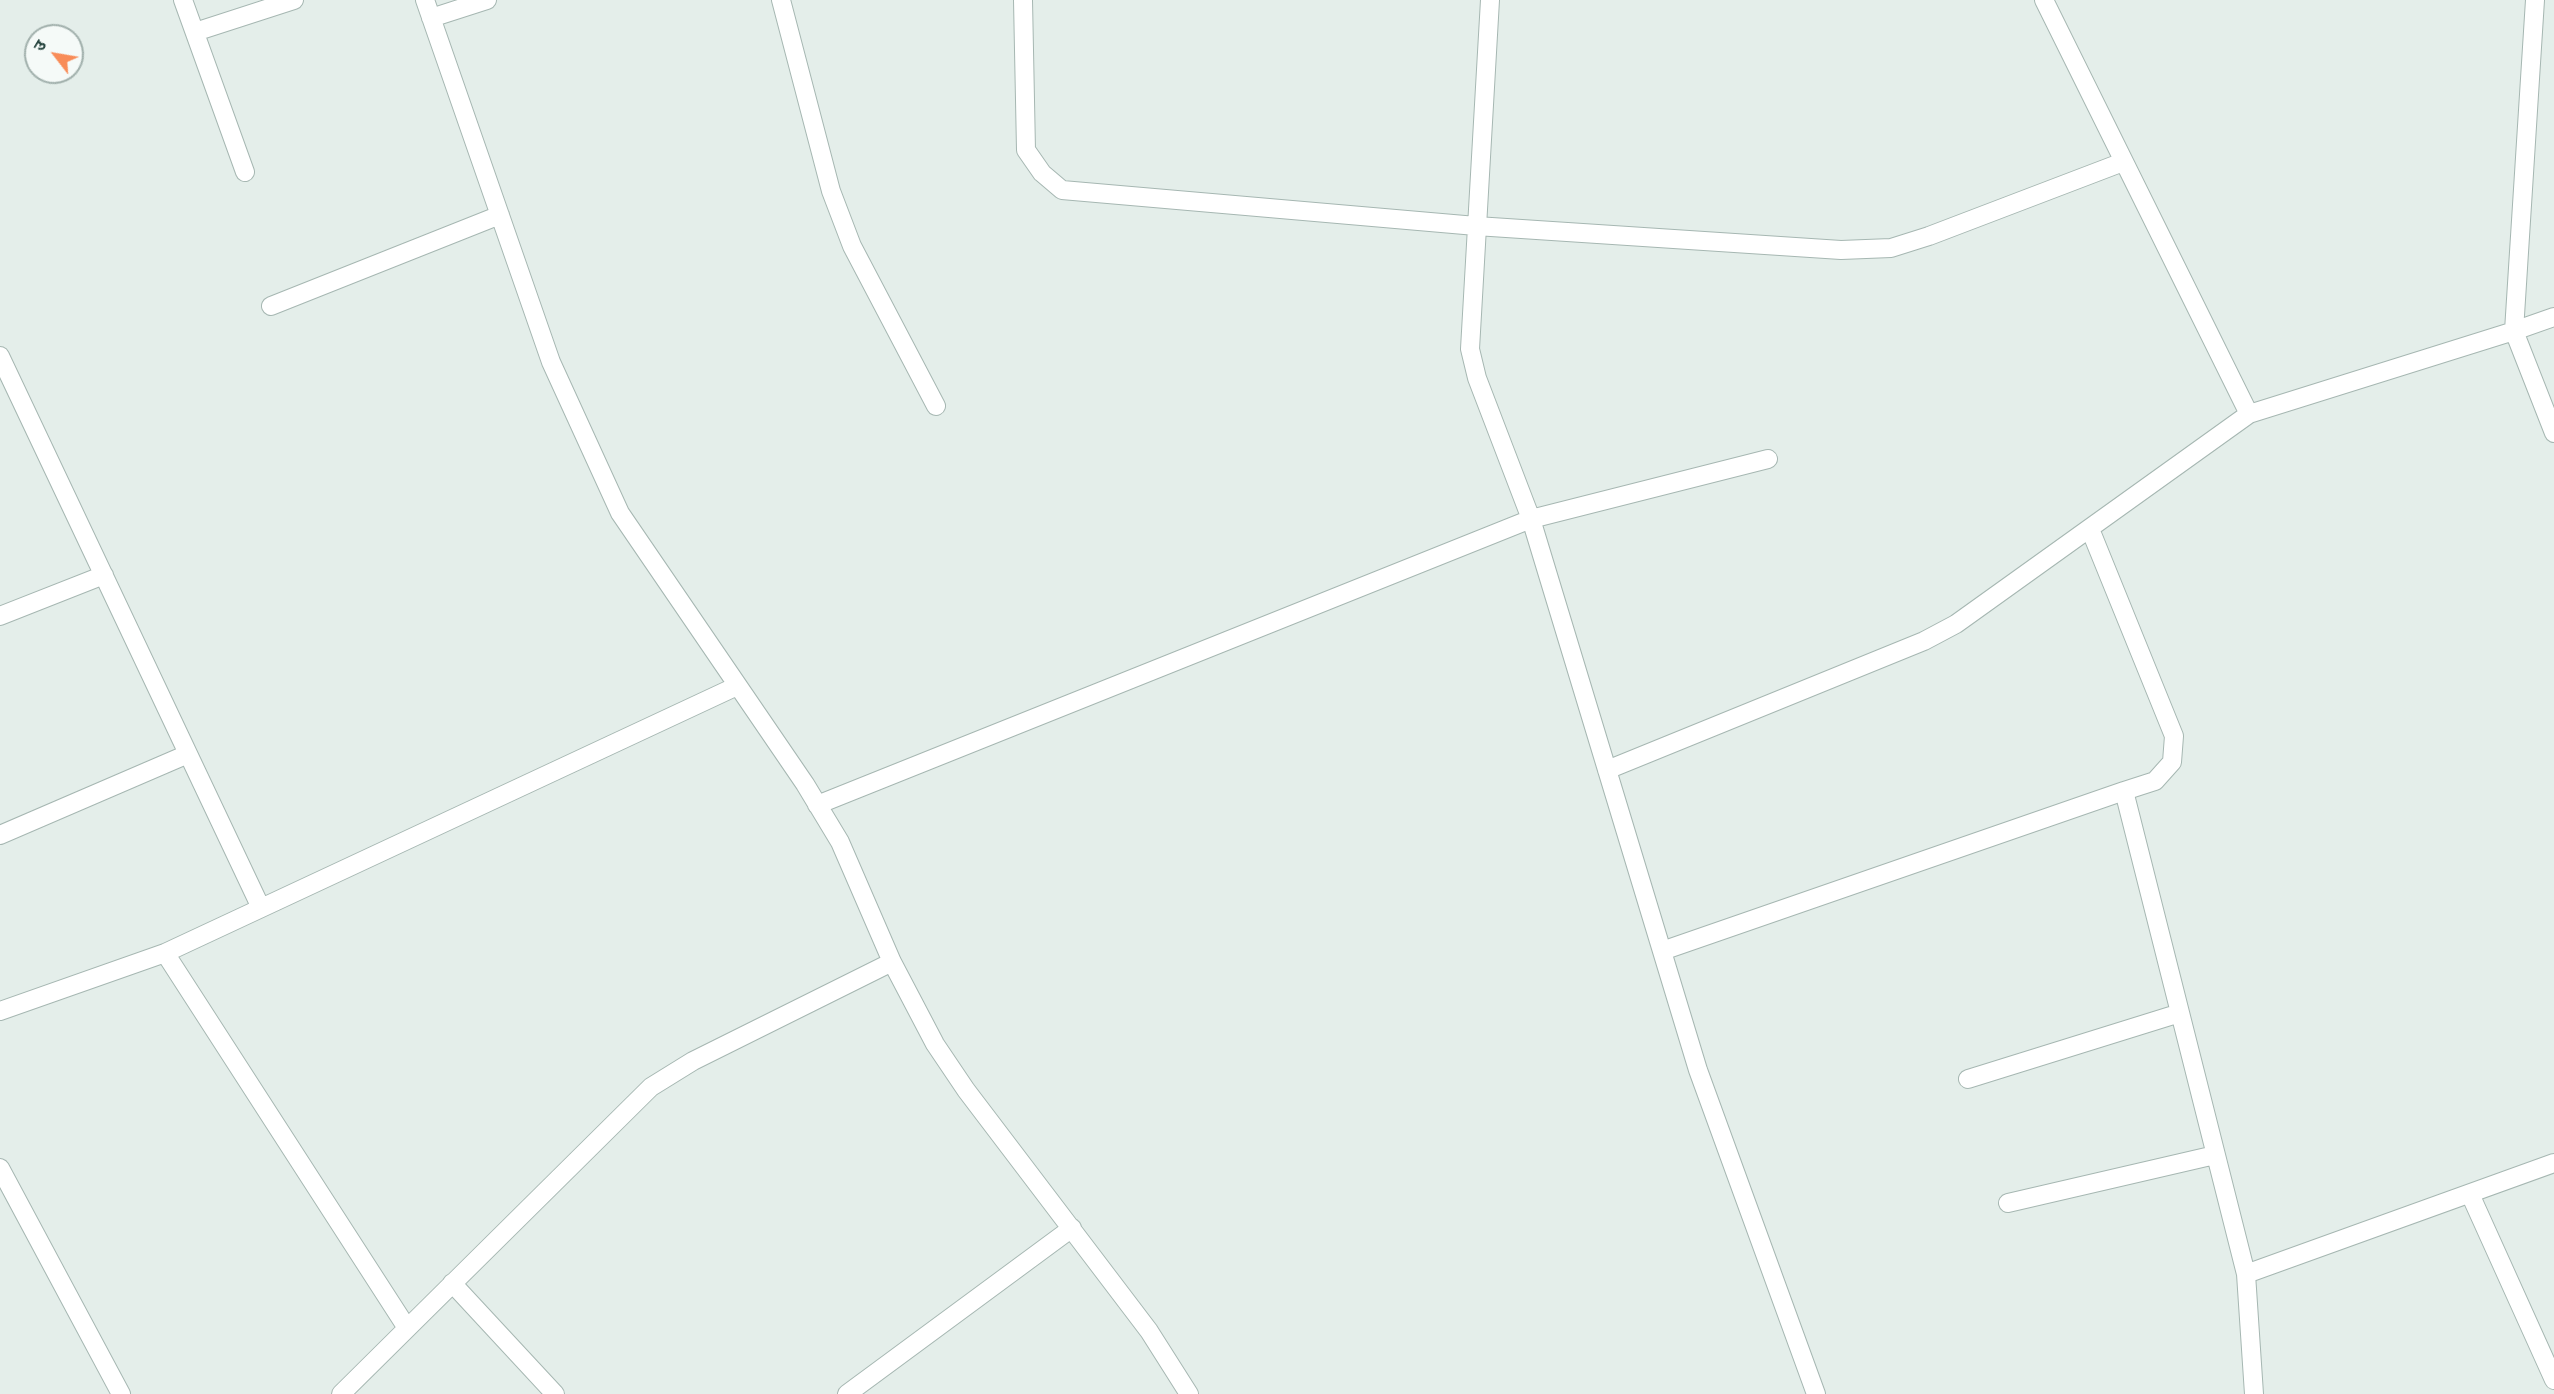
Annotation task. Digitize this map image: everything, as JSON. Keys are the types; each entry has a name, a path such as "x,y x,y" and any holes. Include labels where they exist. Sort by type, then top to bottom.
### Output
{"street":[{"path":"183,0 245,172"},
{"path":"195,32 294,0"},
{"path":"425,0 550,362 620,513 840,842 892,962 935,1044 966,1090 1149,1331 1189,1394"},
{"path":"431,18 487,0"},
{"path":"781,0 831,191 852,246 936,406"},
{"path":"1023,0 1026,150 1042,173 1062,190 1476,226 1841,250 1891,248 1929,236 2123,162"},
{"path":"1490,0 1470,349 1477,378 1531,519 1698,1070 1816,1394"},
{"path":"2044,0 2249,414"},
{"path":"2535,0 2514,331 2554,433"},
{"path":"271,306 500,215"},
{"path":"1607,770 1924,641 1975,611 2249,414 2554,317"},
{"path":"0,356 261,908"},
{"path":"817,805 1531,519 1768,459"},
{"path":"1662,951 2155,781 2172,762 2174,736 2090,529"},
{"path":"0,616 104,575"},
{"path":"0,1011 165,953 737,686"},
{"path":"0,835 188,754"},
{"path":"2124,791 2246,1274 2254,1394"},
{"path":"165,953 407,1328"},
{"path":"341,1394 651,1087 693,1061 892,962"},
{"path":"1968,1079 2180,1013"},
{"path":"2008,1203 2215,1155"},
{"path":"2246,1274 2554,1163"},
{"path":"0,1168 121,1394"},
{"path":"2470,1194 2554,1380"},
{"path":"848,1394 1072,1228"},
{"path":"452,1283 555,1394"}]}
